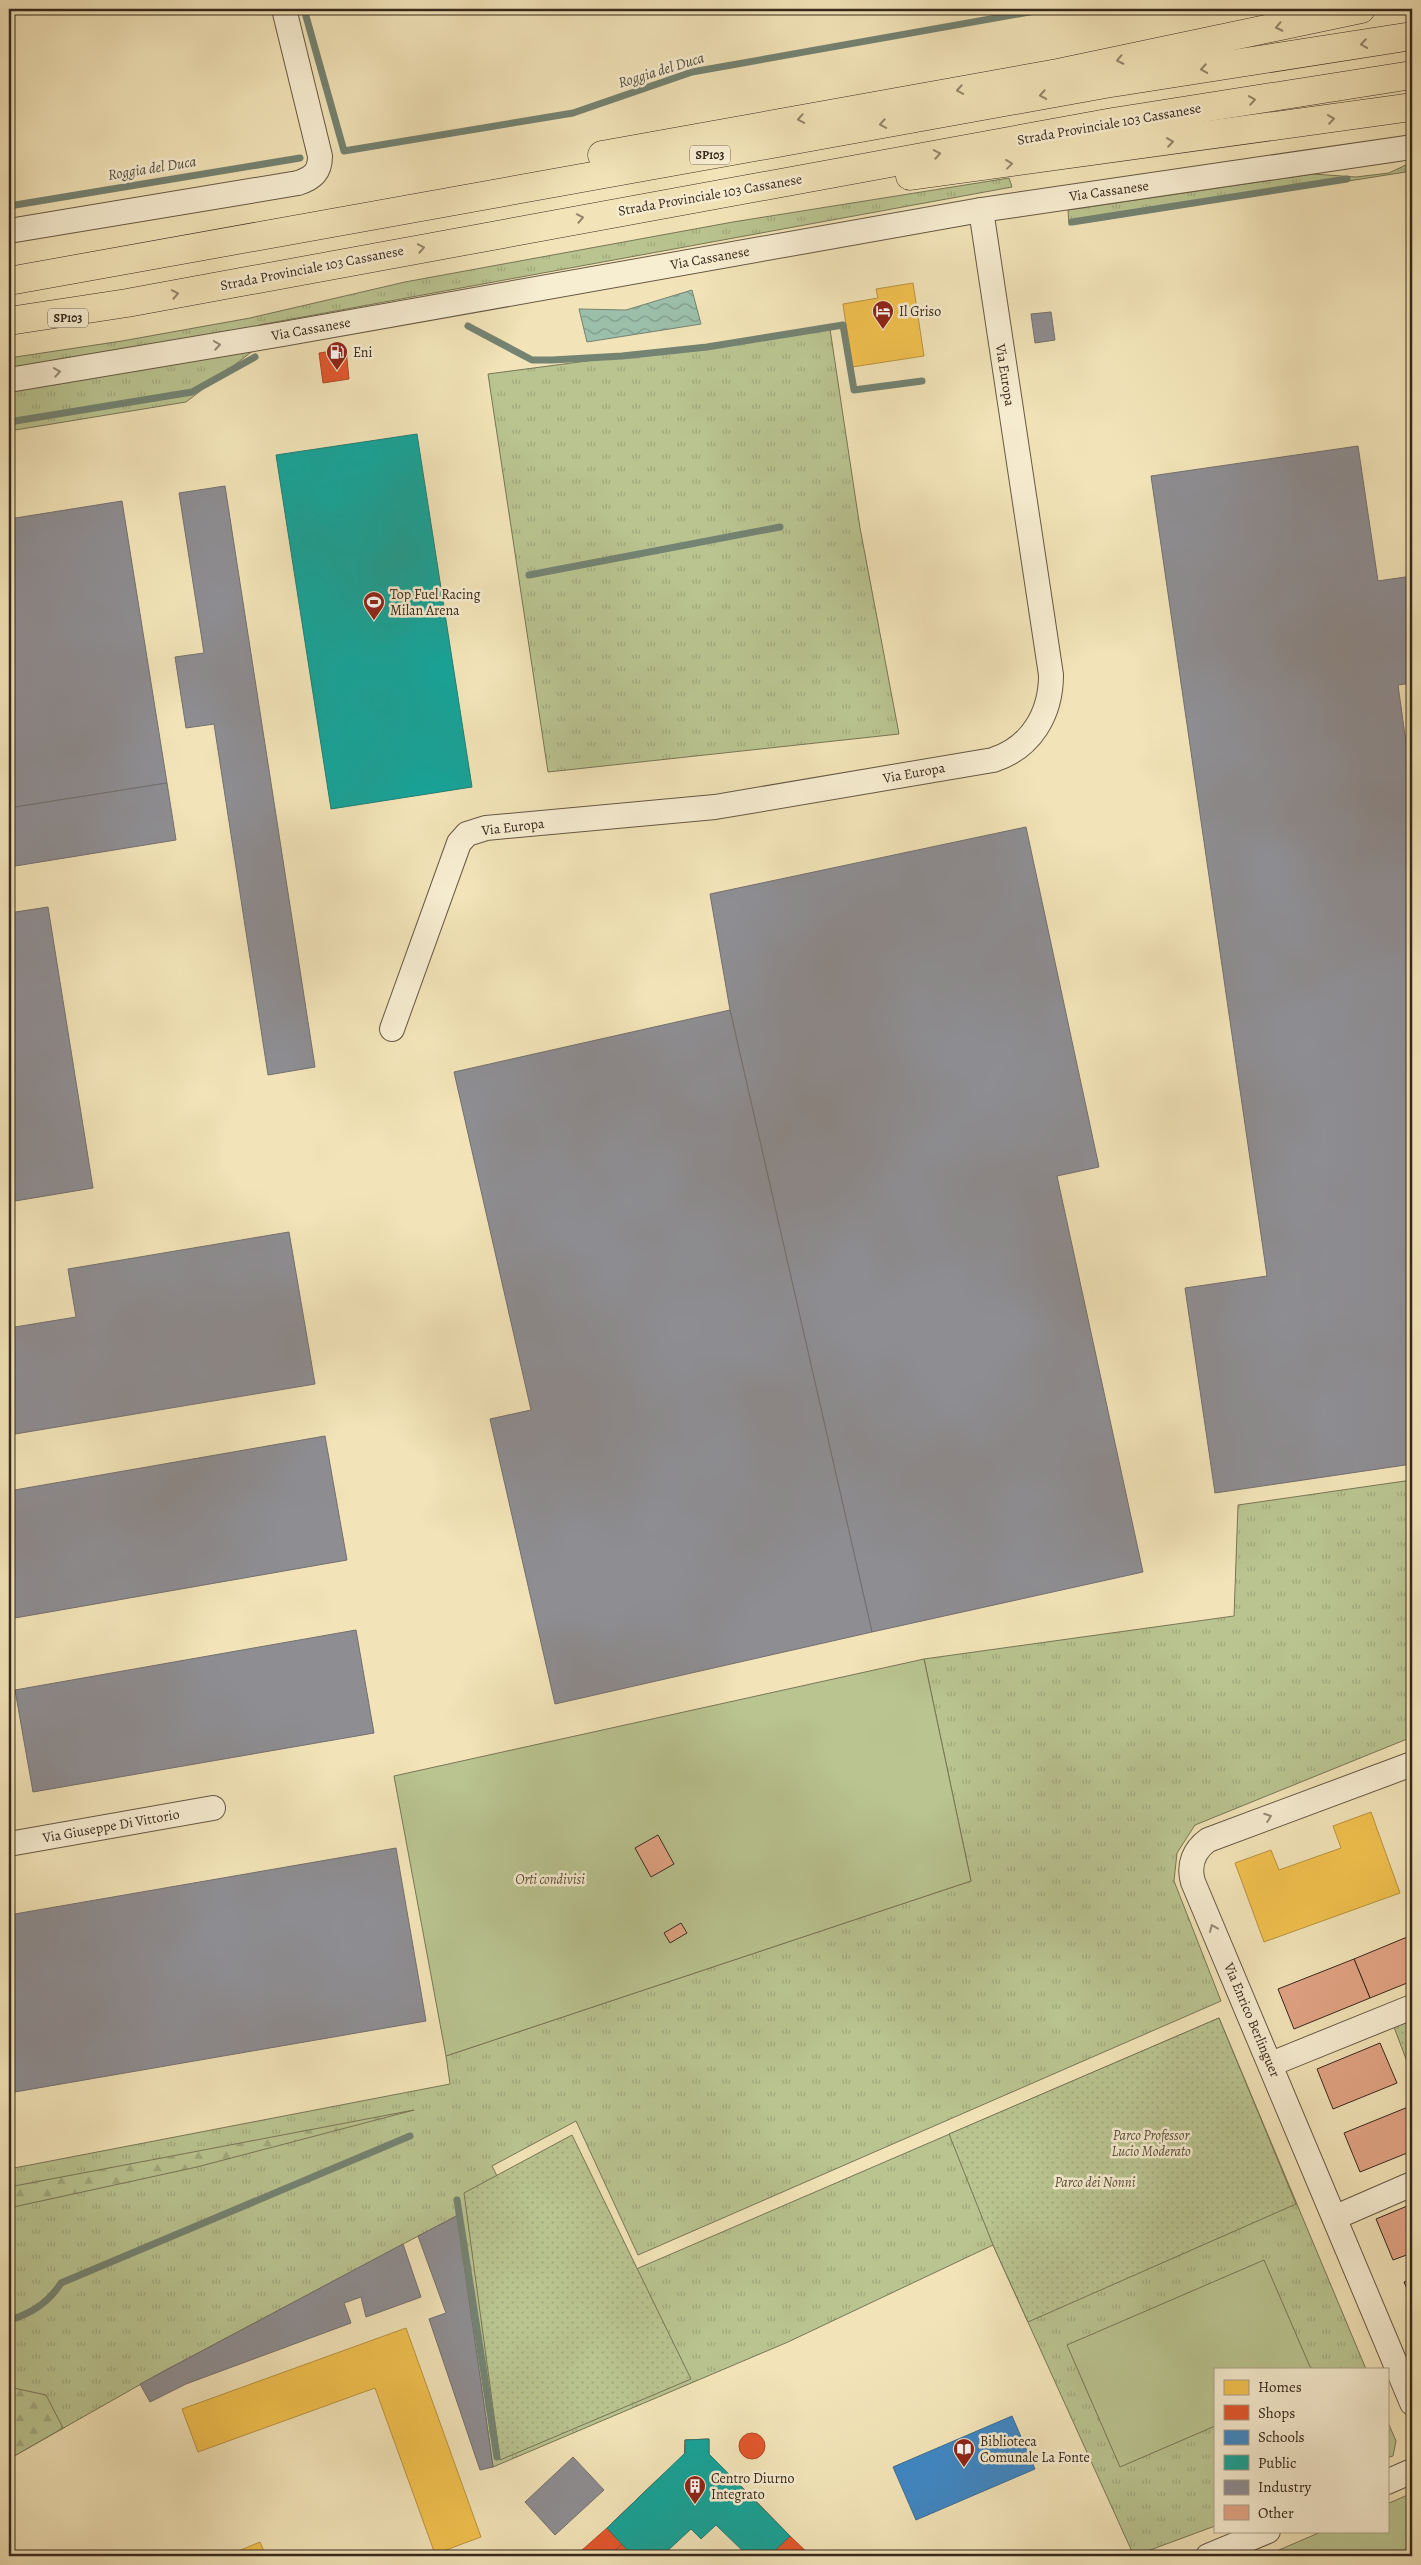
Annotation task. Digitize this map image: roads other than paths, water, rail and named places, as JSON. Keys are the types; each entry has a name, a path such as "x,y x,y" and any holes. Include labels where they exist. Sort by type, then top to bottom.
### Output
{"highway":[{"name":"SP103","path":"379,215 573,160 1058,73 1361,9"},
{"name":"SP103","path":"9,281 1105,84 1412,36"},
{"name":"Strada Provinciale 103 Cassanese","path":"9,321 127,303 613,212 1113,122 1412,75"},
{"name":"SP103","path":"613,212 1067,156 1412,107"},
{"name":"SP103","path":"9,333 127,303"}],"street":[{"path":"9,230 298,183 311,179 320,167 320,156 284,9"},
{"name":"Via Cassanese","path":"9,380 283,334 980,210 1412,147"},
{"name":"Via Europa","path":"392,1029 459,843 473,831 486,828 715,807 993,760 1022,745 1037,727 1048,702 1051,676 980,210"},
{"name":"Via Enrico Berlinguer","path":"1412,1764 1208,1840 1201,1846 1192,1861 1192,1878 1336,2217 1404,2357 1412,2403"},
{"name":"Via Giuseppe Di Vittorio","path":"9,1844 213,1808"},
{"path":"1271,2064 1412,2007"},
{"path":"1336,2217 1412,2184"},
{"path":"1388,2482 1412,2471"},
{"path":"1208,2556 1266,2532"}],"water":[{"path":"692,290 701,324 587,342 579,309 626,310"}],"waterway":[{"name":"Roggia del Duca","path":"304,9 344,151 573,113 692,72 1046,9"},
{"name":"Roggia del Duca","path":"9,206 300,158"},
{"path":"1072,222 1347,179"},
{"path":"468,326 532,360 552,360 622,356 707,347 843,325 854,390 922,381"},
{"path":"9,422 192,392 255,357"},
{"path":"529,575 780,527"},
{"path":"9,2320 39,2306 51,2296 61,2283 410,2136"},
{"path":"457,2200 497,2457"}],"place":[{"name":"Il Griso","path":"883,330"},
{"name":"Eni","path":"337,371"},
{"name":"Top Fuel Racing Milan Arena","path":"374,621"},
{"name":"Biblioteca Comunale La Fonte","path":"964,2468"},
{"name":"Centro Diurno Integrato","path":"695,2505"}],"park label":[{"name":"Orti condivisi","path":"550,1879"},
{"name":"Parco Professor Lucio Moderato","path":"1151,2144"},
{"name":"Parco dei Nonni","path":"1095,2182"}]}
